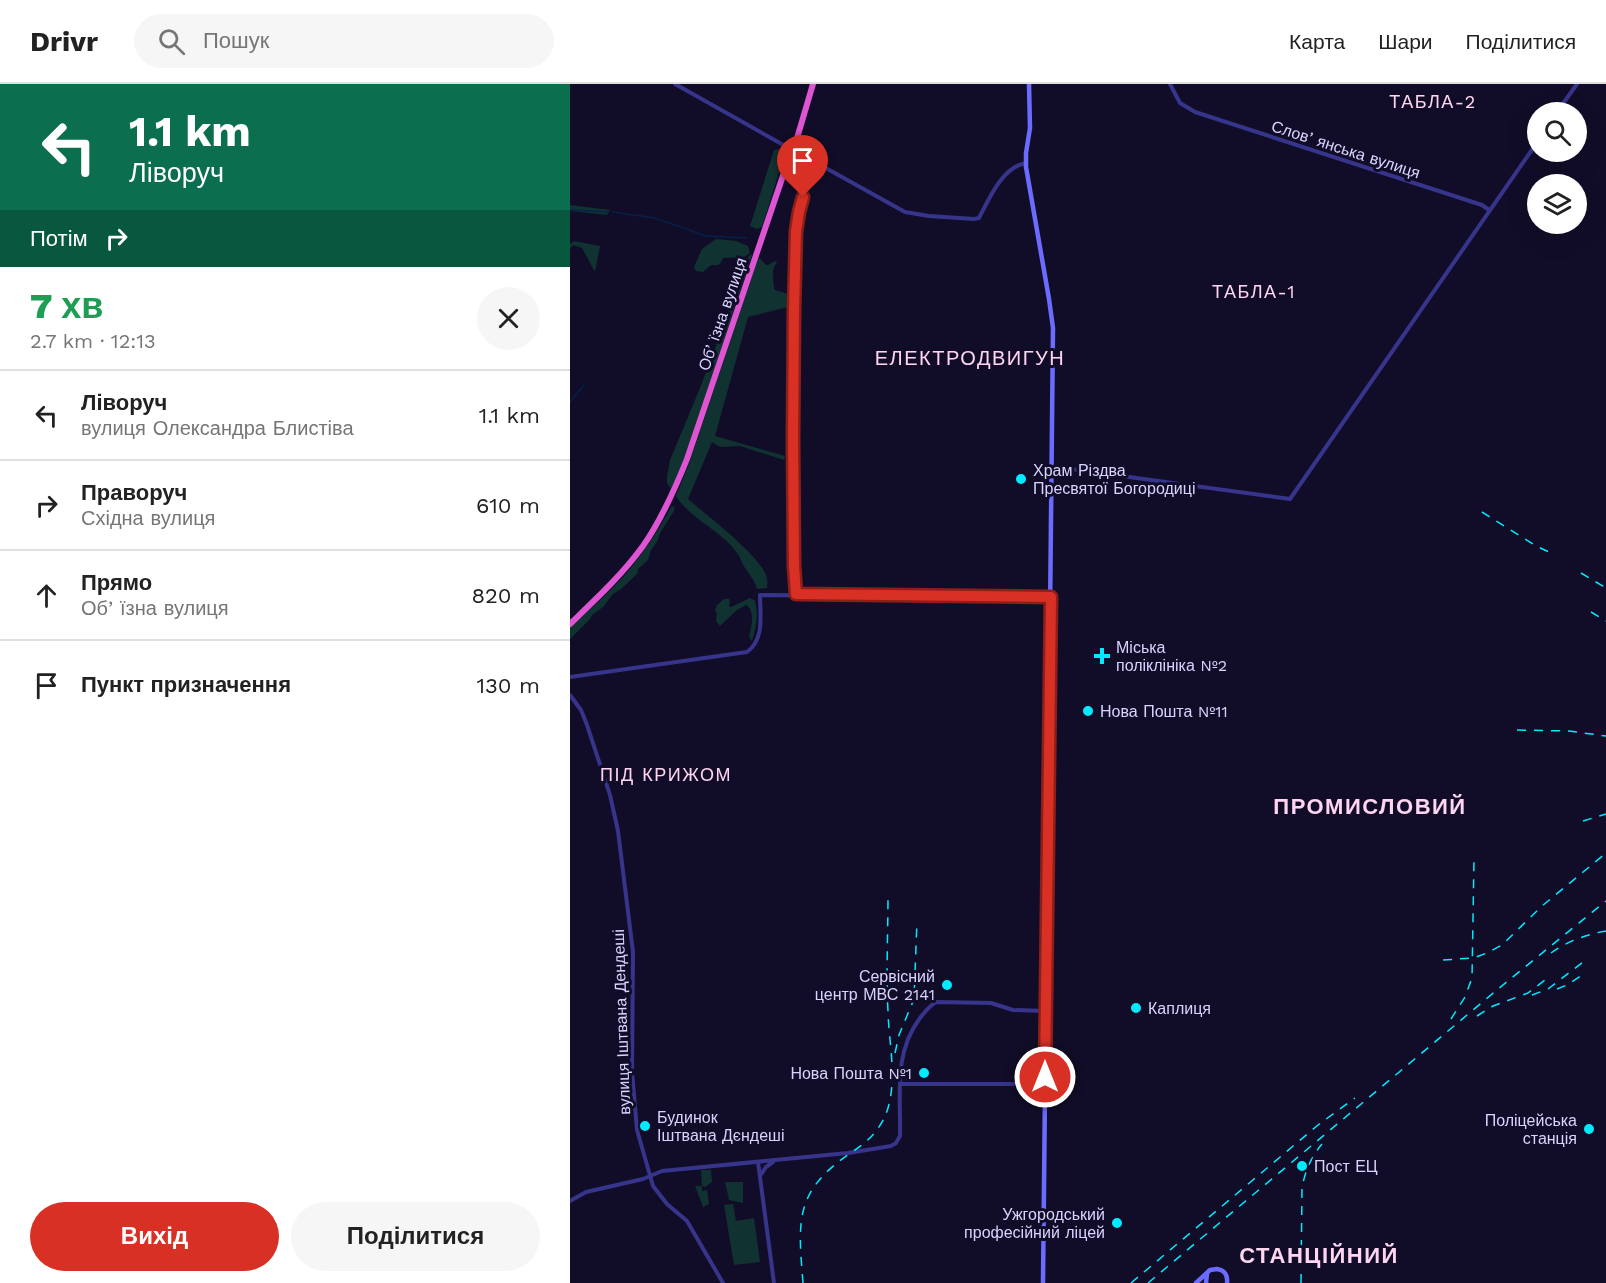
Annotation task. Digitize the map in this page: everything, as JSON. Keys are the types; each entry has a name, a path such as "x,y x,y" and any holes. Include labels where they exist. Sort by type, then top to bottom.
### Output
{"highway":[{"path":"795,145 791,144 787,147 788,152 793,153 797,147 795,145 813,84"},
{"name":"Обʼїзна вулиця","path":"570,624 617,578 634,557 652,532 678,483 793,153"}],"main road":[{"path":"1029,84 1030,128 1026,165 1052,316 1043,1283"},
{"path":"1196,1283 1212,1269 1220,1269 1225,1273 1229,1282"},
{"path":"1206,1283 1207,1274"}],"street":[{"path":"675,84 787,147"},
{"name":"Словʼянська вулиця","path":"1170,84 1180,103 1195,112 1482,205 1490,210"},
{"path":"1564,102 1576,84"},
{"path":"793,153 814,162 899,209 929,216 979,218 998,184 1020,164 1026,165"},
{"path":"1052,469 1063,468 1290,499 1527,157"},
{"path":"796,594 793,439 796,231 799,212 814,162"},
{"path":"570,677 743,653 751,649 759,632 760,595 1051,597"},
{"name":"вулиця Іштвана Дендеші","path":"570,695 587,725 610,795 618,831 633,952 632,1072 636,1120 652,1185 664,1201 687,1221 723,1283"},
{"path":"570,1201 586,1192 643,1179 666,1171 851,1153 891,1146 900,1136 900,1084 904,1049 911,1031 930,1006 936,1002 991,1003 1013,1010 1045,1011"},
{"path":"900,1084 1045,1084"},
{"path":"760,1177 766,1167 776,1160"},
{"path":"758,1162 774,1283"}],"green space":[{"path":"779,149 784,156 762,227 757,229 750,226 774,150"},
{"path":"799,158 805,159 810,164 807,177 792,172 790,169 793,161"},
{"path":"570,205 610,210 607,215 570,211"},
{"path":"716,239 736,241 748,246 750,253 744,257 723,258 719,264 711,265 703,272 696,271 694,267 702,249"},
{"path":"574,241 600,246 595,272 582,248 573,245 570,249 570,244"},
{"path":"751,254 704,401 671,489 667,483 670,460 723,327 744,261"},
{"path":"760,258 766,265 775,261 777,263 773,272 774,289 788,294 790,305 748,317 715,436 785,456 784,460 740,446 720,447 712,442 688,499 746,549 764,570 767,588 757,589 739,556 730,545 690,512 676,496"},
{"path":"672,506 675,507 674,511 660,533 648,560 638,569 637,574 613,594 570,639 570,628 631,568"},
{"path":"750,598 755,601 757,612 752,641 749,637 752,615 746,605 720,626 716,621 715,610 724,599 729,599 731,607"},
{"path":"701,1170 711,1170 712,1182 705,1187 702,1186"},
{"path":"725,1182 743,1182 743,1203 729,1200"},
{"path":"695,1186 702,1186 702,1191 707,1190 709,1204 703,1207"},
{"path":"733,1204 736,1221 754,1218 760,1262 734,1265 724,1205"}],"waterway":[{"path":"570,210 608,212"},
{"path":"612,212 655,218 706,236 746,238"},
{"path":"570,402 584,385"}],"railway":[{"path":"1482,512 1549,552"},
{"path":"1581,573 1606,588"},
{"path":"1591,612 1606,621"},
{"path":"1517,730 1569,731 1606,736"},
{"path":"1583,821 1606,814"},
{"path":"1443,960 1473,958 1502,945 1542,906 1606,853"},
{"path":"1451,1019 1465,997 1472,978 1474,859"},
{"path":"803,1283 801,1224 810,1194 819,1180 833,1166 874,1133 882,1122 891,1096 892,1072 887,983 888,894"},
{"path":"1148,1283 1606,901"},
{"path":"895,1053 899,1035 914,999 917,921"},
{"path":"1551,953 1577,939 1606,931"},
{"path":"1532,995 1548,989 1587,959"},
{"path":"1557,989 1585,973"},
{"path":"1477,1016 1493,1006 1528,993 1545,980"},
{"path":"1131,1283 1318,1125 1355,1098"},
{"path":"1301,1283 1302,1188 1309,1164 1322,1144"}],"place":[{"name":"Храм Різдва Пресвятої Богородиці","path":"1021,479"},
{"name":"Міська поліклініка №2","path":"1102,656"},
{"name":"Нова Пошта №11","path":"1088,711"},
{"name":"Сервісний центр МВС 2141","path":"947,985"},
{"name":"Каплиця","path":"1136,1008"},
{"name":"Нова Пошта №1","path":"924,1073"},
{"name":"Будинок Іштвана Дєндеші","path":"645,1126"},
{"name":"Поліцейська станція","path":"1589,1129"},
{"name":"Пост ЕЦ","path":"1302,1166"},
{"name":"Ужгородський професійний ліцей","path":"1117,1223"}],"district":[{"name":"ТАБЛА-2","path":"1433,102"},
{"name":"ТАБЛА-1","path":"1254,292"},
{"name":"ЕЛЕКТРОДВИГУН","path":"970,358"},
{"name":"ПІД КРИЖОМ","path":"666,775"},
{"name":"ПРОМИСЛОВИЙ","path":"1370,806"},
{"name":"СТАНЦІЙНИЙ","path":"1319,1255"}],"route":[{"path":"803,197 796,231 794,310 793,439 796,594 1051,597 1045,1077"}]}
